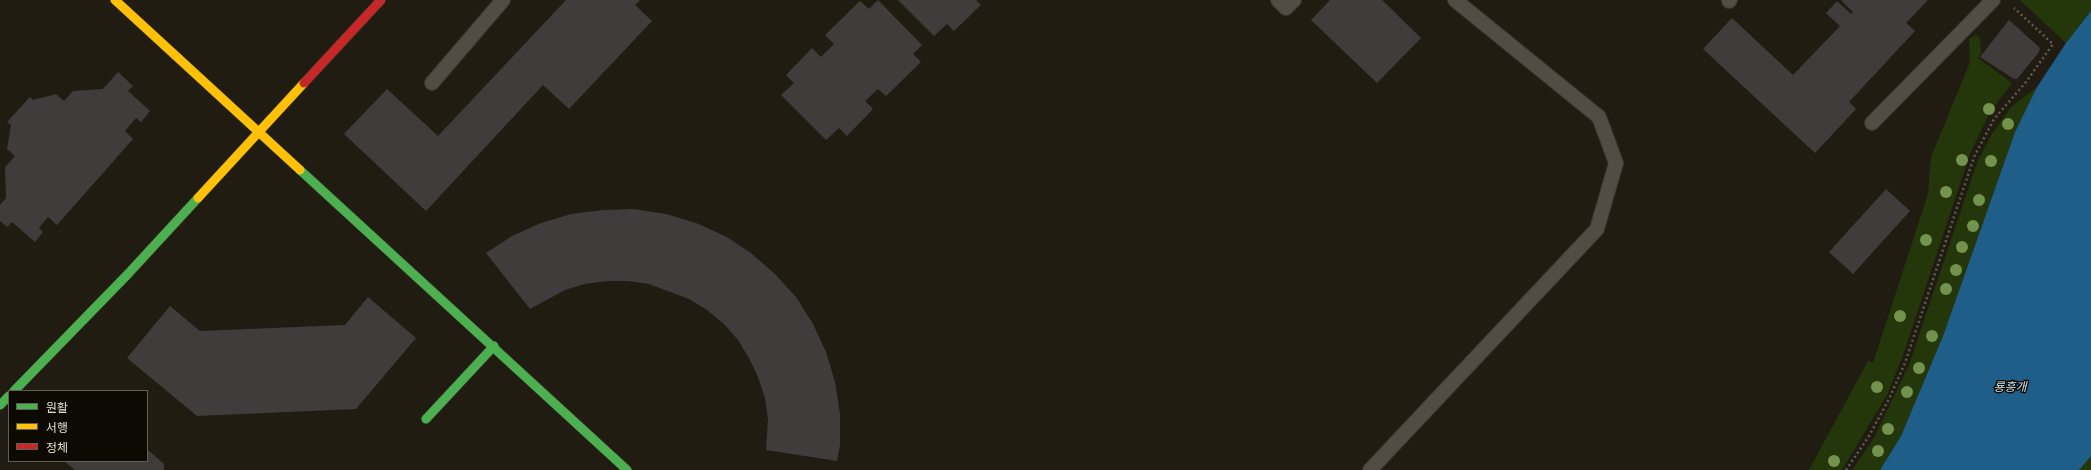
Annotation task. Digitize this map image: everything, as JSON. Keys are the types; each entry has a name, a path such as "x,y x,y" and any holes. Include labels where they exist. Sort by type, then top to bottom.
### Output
{"street":[{"path":"115,0 260,130 628,470"},
{"path":"15,390 127,275 381,0"},
{"path":"426,419 494,346"},
{"path":"0,405 8,397"}],"lane":[{"path":"432,83 503,0"},
{"path":"1278,0 1286,8 1294,0"},
{"path":"1370,470 1597,229 1616,163 1599,117 1455,0"},
{"path":"1872,124 1992,0"}],"path":[{"path":"1846,470 1869,436 1889,399 1905,363 1974,157 1994,119 2026,82 2053,44 2011,5"}],"green space":[{"path":"2020,0 2091,0 2091,11 2066,43"},
{"path":"1976,35 1980,39 1981,53 1978,58 2012,83 1990,112 1970,154 1902,358 1887,395 1842,470 1809,470 1868,361 1873,363 1928,194 1931,157 1970,62 1969,39"},
{"path":"2037,87 2015,132 1943,336 1901,436 1880,470 1852,470 1874,438 1909,365 1978,160 1992,134 2011,107"},
{"path":"2091,456 2091,470 2079,470"}],"water":[{"name":"룡흥개","path":"2091,11 2091,456 2079,470 1880,470 1901,436 1943,336 2015,132 2037,87 2066,43"}],"building":[{"path":"566,0 640,0 635,5 652,21 569,109 543,85 426,211 344,134 387,89 438,136"},
{"path":"878,0 922,45 913,54 921,62 886,96 878,89 865,101 873,109 847,136 839,128 826,140 781,95 794,83 786,75 812,48 821,57 834,44 825,35 860,1 869,9"},
{"path":"898,0 976,0 981,5 954,31 947,24 934,36"},
{"path":"1330,0 1382,0 1421,38 1377,83 1311,20"},
{"path":"1841,0 1928,0 1906,23 1915,31 1849,102 1856,109 1815,153 1703,49 1732,18 1793,75 1840,26 1826,13 1837,1 1851,14 1853,12"},
{"path":"2009,20 2040,48 2039,52 2017,79 2014,79 1980,57"},
{"path":"118,72 133,86 128,91 150,111 141,122 136,118 125,131 133,139 57,225 48,217 39,228 43,232 35,242 12,222 7,227 0,221 0,205 6,198 5,167 15,156 7,149 11,125 7,122 30,97 33,100 56,94 64,101 73,91 103,89"},
{"path":"1886,189 1910,211 1853,274 1829,252"},
{"path":"634,209 666,214 696,223 725,236 751,253 775,274 796,297 813,324 826,352 835,382 840,414 840,445 837,461 766,450 768,419 765,398 758,377 749,358 738,340 724,324 707,310 689,299 649,284 628,281 607,281 585,284 565,290 530,309 486,253 512,236 541,223 571,214 603,210"},
{"path":"368,297 416,338 356,409 197,416 127,358 170,306 200,331 345,325"},
{"path":"148,450 164,464 164,470 75,470 65,462 148,462"}],"traffic: fast":[{"path":"300,170 627,470"},
{"path":"15,390 127,275 198,198"},
{"path":"426,419 494,346"},
{"path":"0,405 8,397"}],"traffic: slow":[{"path":"115,0 300,170"},
{"path":"198,198 304,83"}],"traffic: jam":[{"path":"304,83 381,0"}]}
